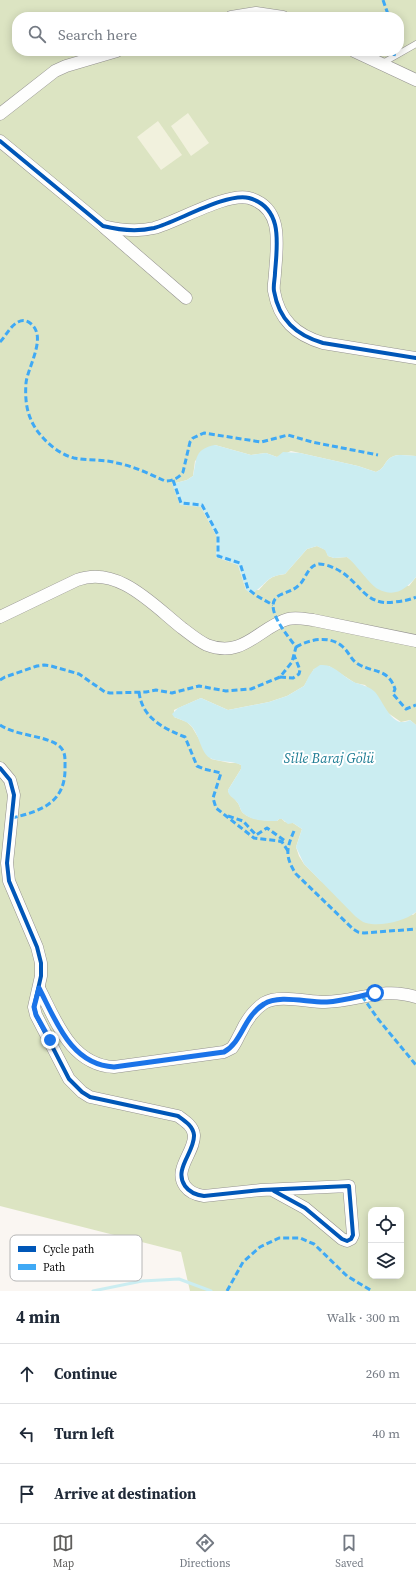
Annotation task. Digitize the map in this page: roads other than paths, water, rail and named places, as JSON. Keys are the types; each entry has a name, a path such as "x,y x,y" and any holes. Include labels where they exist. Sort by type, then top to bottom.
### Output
{"street":[{"path":"0,114 55,71 66,66 100,56"},
{"path":"364,56 416,80"},
{"path":"0,142 103,226 186,298"},
{"path":"103,226 121,231 152,228 217,203 232,199 247,198 254,200 271,212 276,226 277,239 274,290 284,317 296,331 308,339 323,344 416,358"},
{"path":"0,617 77,580 94,576 124,583 199,641 217,647 228,648 238,646 253,640 278,624 289,619 296,618 416,640"},
{"path":"0,768 10,780 14,795 7,872 9,881 37,947 41,963 41,976 34,1007 36,1015 75,1087 90,1097 178,1116 185,1120 191,1126 194,1134 193,1141 183,1168 182,1176 188,1189 195,1194 204,1196 261,1190 274,1191 349,1186 353,1236 352,1240 347,1241 342,1239 305,1208 274,1191"},
{"path":"39,988 59,1028 81,1055 103,1066 114,1067 224,1052 232,1047 249,1018 257,1008 273,1000 325,1002 375,993 400,993 416,997"}],"lane":[{"path":"404,51 416,44"},
{"path":"380,64 394,56"}],"water":[{"path":"215,445 251,455 266,453 277,457 283,452 300,453 358,466 376,472 382,469 387,461 393,456 416,456 416,577 400,591 390,593 384,592 375,587 347,557 334,558 328,556 325,550 317,546 307,549 285,574 278,575 270,579 251,594 246,590 238,565 216,557 217,537 201,507 180,505 172,484 187,480 193,476 196,460 200,452 203,449"},
{"name":"Sille Baraj Gölü","path":"320,665 329,666 352,681 371,689 375,692 393,718 404,722 410,720 416,725 416,912 406,918 386,924 372,924 363,922 355,916 304,864 296,847 302,829 293,823 288,824 282,819 277,821 268,821 246,816 238,803 229,794 228,790 241,769 241,765 210,758 206,755 191,725 174,717 172,714 178,708 201,698 228,710 269,702 287,696 304,686 314,669"}],"waterway":[{"path":"93,1291 142,1281 179,1279 211,1291"}]}
